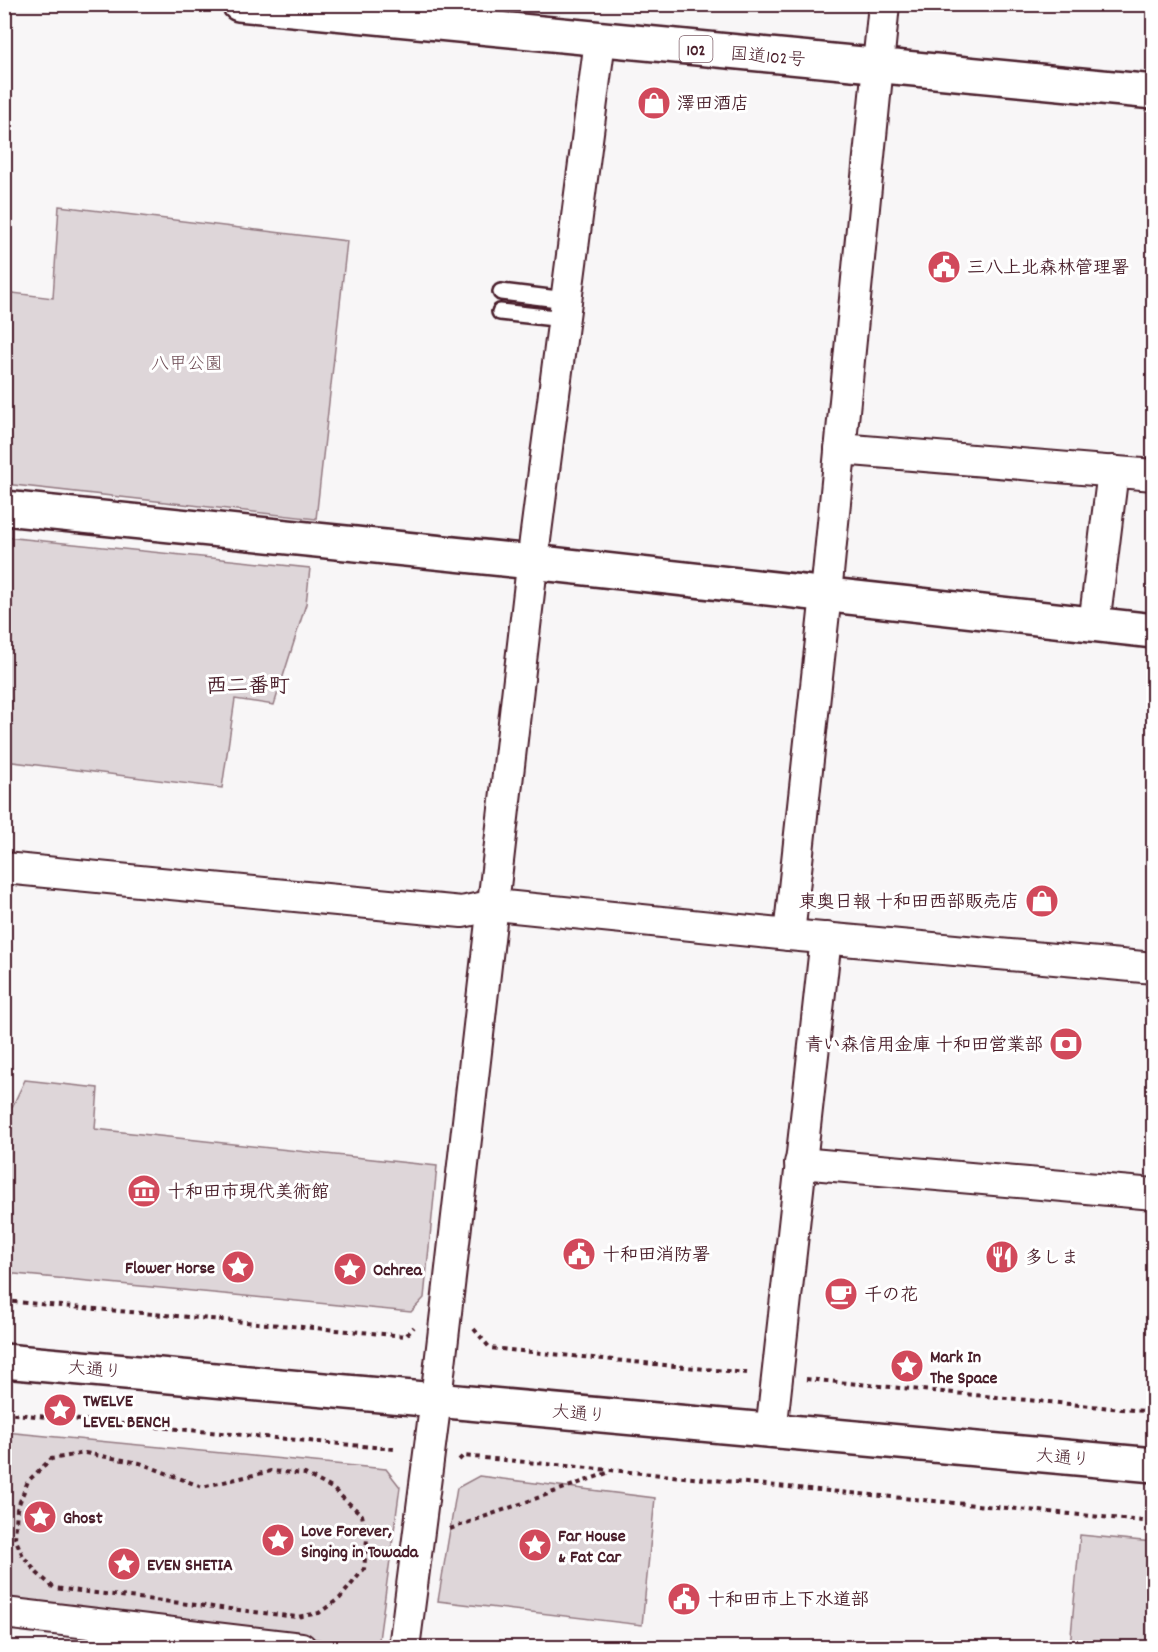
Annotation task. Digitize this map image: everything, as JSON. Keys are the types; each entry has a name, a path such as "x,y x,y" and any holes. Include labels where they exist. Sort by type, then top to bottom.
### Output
{"main road":[{"name":"国道102号","path":"240,4 337,9 600,40 1154,92"},
{"path":"4,508 532,562 1154,632"},
{"name":"大通り","path":"4,1361 1154,1465"}],"street":[{"path":"789,935 826,594 884,4"},
{"path":"404,1647 495,904 532,562 600,40"},
{"path":"840,449 1154,475"},
{"path":"1094,625 1113,471"},
{"path":"4,868 462,912 495,904 789,935 1154,968"},
{"path":"771,1432 826,938"},
{"path":"800,1163 1154,1194"},
{"path":"4,1613 301,1647"}],"lane":[{"path":"501,292 565,309"},
{"path":"500,312 565,309"}],"path":[{"path":"4,1413 395,1449"},
{"path":"85,1453 116,1457 140,1463 202,1488 234,1480 270,1471 305,1474 332,1488 362,1515 367,1539 364,1569 340,1598 319,1613 297,1617 54,1588 23,1556 15,1538 17,1509 28,1481 51,1458 85,1453"},
{"path":"463,1456 1154,1522"},
{"path":"440,1532 614,1471"}],"green space":[{"name":"八甲公園","path":"59,206 347,241 316,519 5,484 5,292 53,298"},
{"path":"5,537 310,568 306,604 274,705 235,699 222,788 5,761"},
{"name":"十和田市現代美術館","path":"25,1080 98,1088 95,1129 437,1166 424,1298 411,1312 5,1273 5,1122"},
{"path":"5,1432 386,1469 400,1487 378,1647 5,1599"},
{"path":"479,1476 655,1498 642,1625 438,1601 457,1488"},
{"path":"1080,1535 1153,1542 1153,1647 1070,1647"}],"place":[{"name":"澤田酒店","path":"654,103"},
{"name":"三八上北森林管理署","path":"944,267"},
{"name":"東奥日報 十和田西部販売店","path":"1042,901"},
{"name":"青い森信用金庫 十和田営業部","path":"1066,1044"},
{"name":"十和田市現代美術館","path":"144,1191"},
{"name":"十和田消防署","path":"579,1254"},
{"name":"多しま","path":"1002,1257"},
{"name":"Flower Horse","path":"238,1267"},
{"name":"Ochrea","path":"350,1269"},
{"name":"千の花","path":"841,1294"},
{"name":"Mark In The Space","path":"907,1366"},
{"name":"TWELVE LEVEL BENCH","path":"60,1410"},
{"name":"Ghost","path":"40,1517"},
{"name":"Love Forever, Singing in Towada","path":"278,1540"},
{"name":"Far House & Fat Car","path":"535,1545"},
{"name":"EVEN SHETIA","path":"124,1564"},
{"name":"十和田市上下水道部","path":"684,1599"}],"district":[{"name":"西二番町","path":"248,685"}]}
